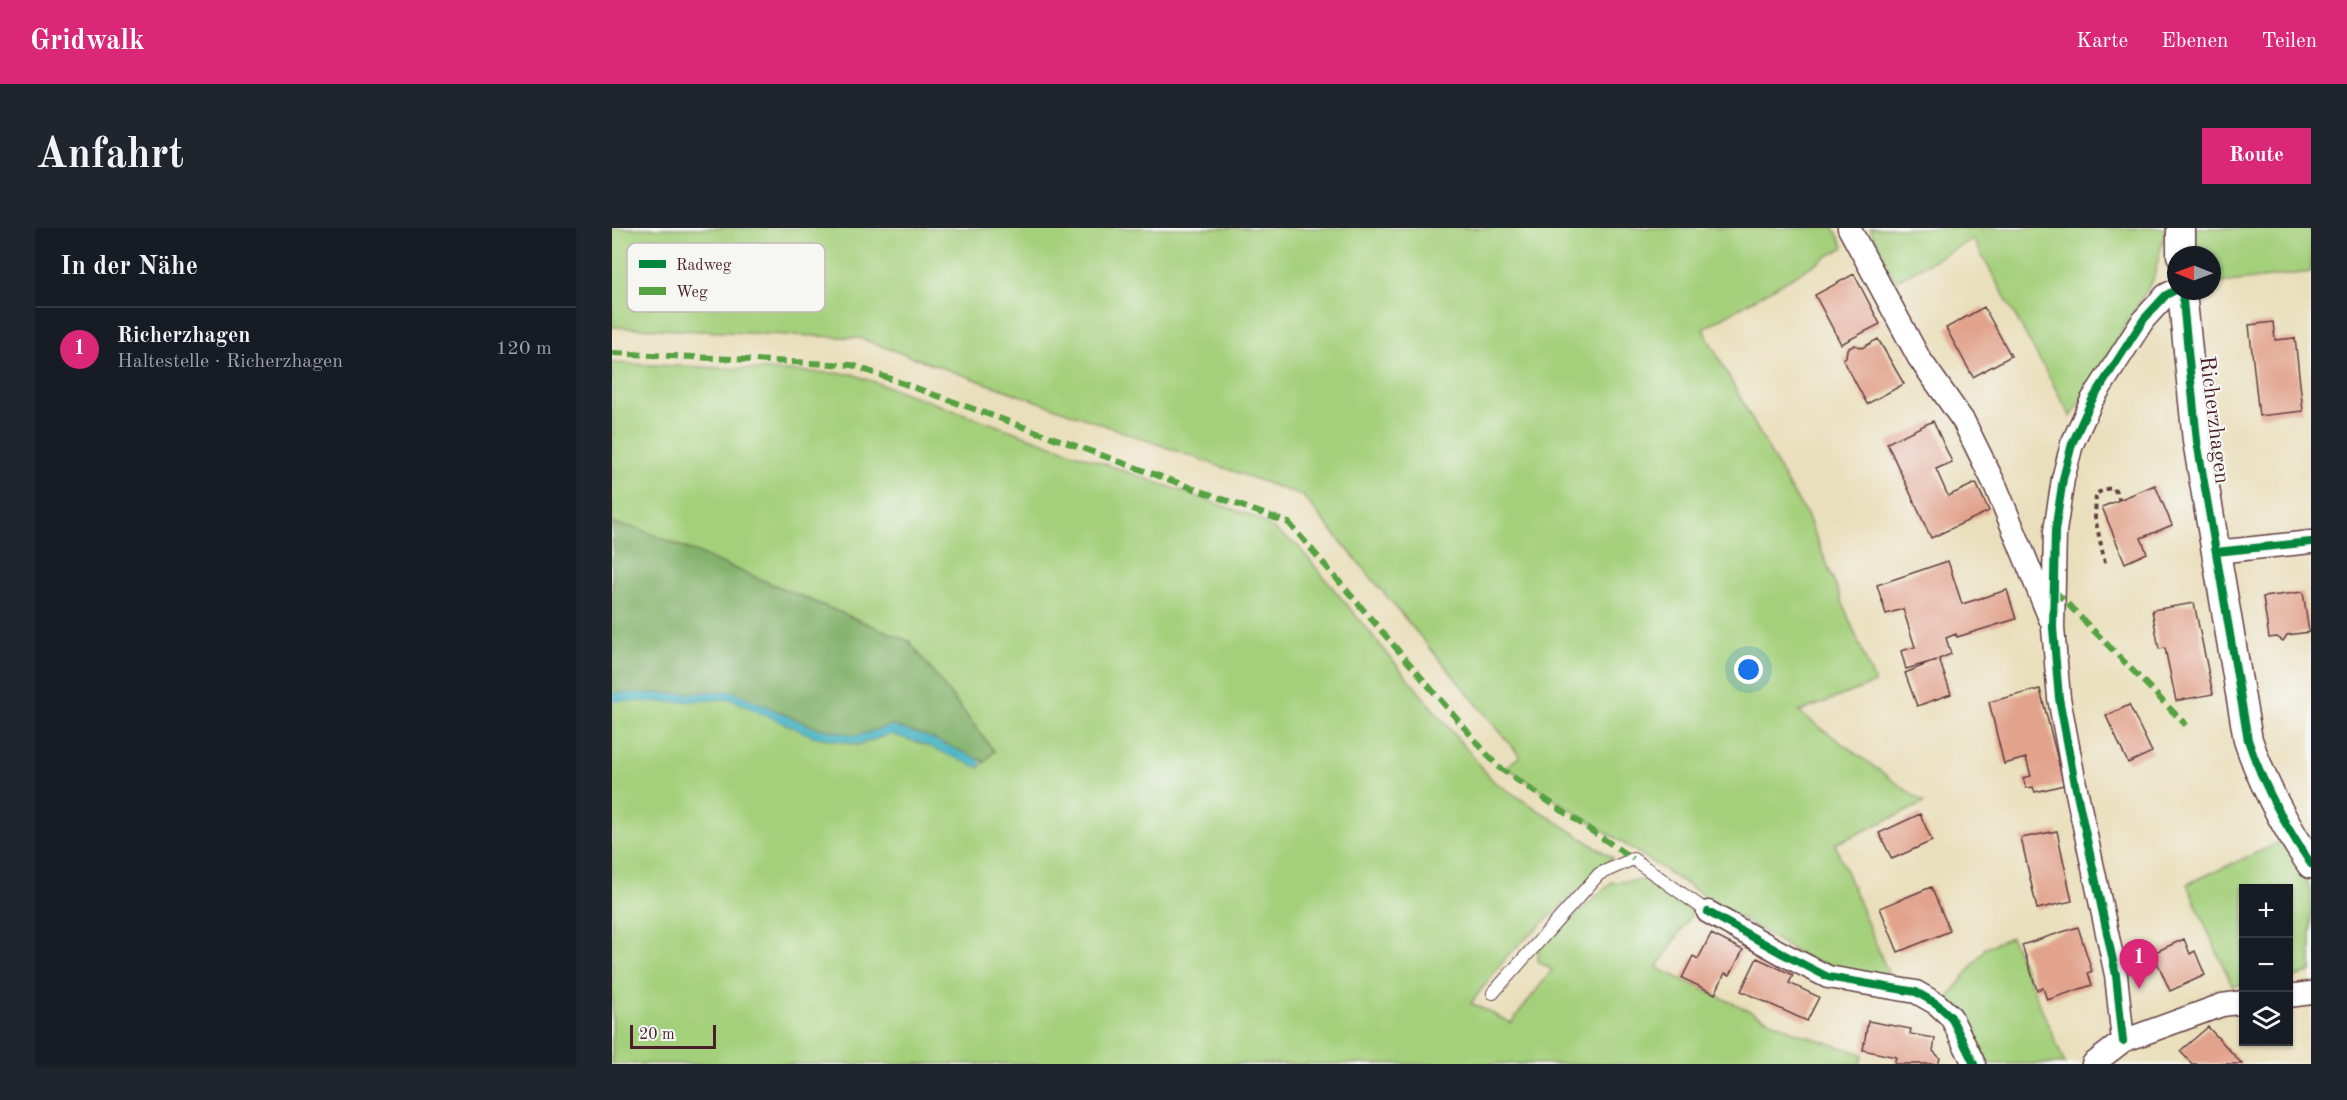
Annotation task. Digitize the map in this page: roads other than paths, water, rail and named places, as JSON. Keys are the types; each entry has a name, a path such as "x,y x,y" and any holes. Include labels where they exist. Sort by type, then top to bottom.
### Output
{"street":[{"path":"1849,228 1919,358 1964,422 1996,487 2054,628"},
{"path":"2181,228 2181,246"},
{"path":"2123,1041 2116,975 2063,725 2055,669 2055,531 2063,479 2072,444 2092,400 2144,319 2167,294"},
{"name":"Richerzhagen","path":"2183,300 2197,441 2248,740 2256,765 2279,812 2311,864"},
{"path":"2216,552 2311,543"},
{"path":"1708,912 1828,977 1916,992 1937,1004 1951,1017 1974,1064"},
{"path":"2293,995 2311,993"},
{"path":"2093,1064 2123,1041 2222,1005 2239,1003"}],"lane":[{"path":"1493,993 1599,874 1633,859 1708,912"}],"waterway":[{"path":"612,697 677,698 731,695 813,732 858,740 891,730 927,741 977,763"}],"place":[{"name":"Richerzhagen","path":"2139,989"}]}
